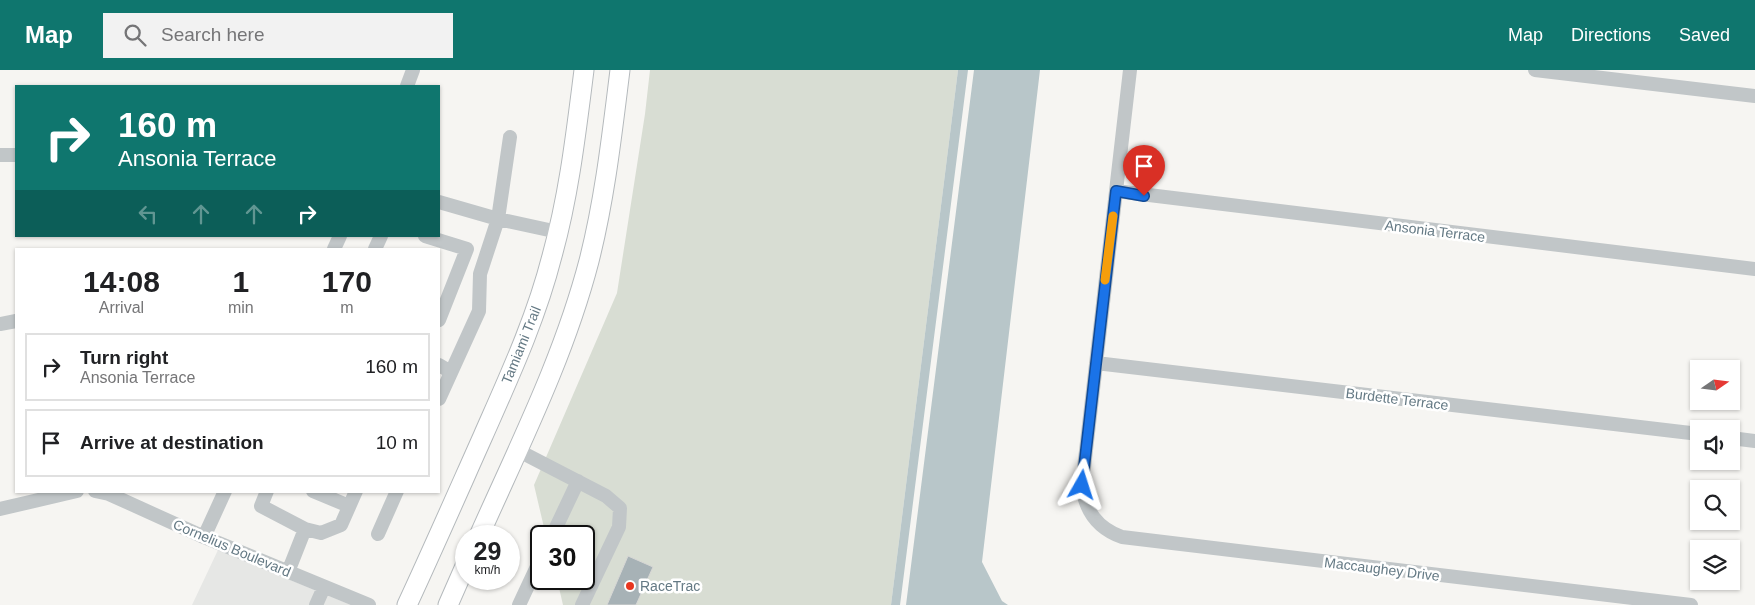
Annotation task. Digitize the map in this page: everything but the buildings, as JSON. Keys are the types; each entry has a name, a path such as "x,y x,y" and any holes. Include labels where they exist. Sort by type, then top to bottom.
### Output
{"main road":[{"name":"Tamiami Trail","path":"407,605 521,350 539,302 558,232 572,164 584,70"},
{"path":"484,525 560,349 588,263 600,216 620,70"},
{"path":"448,605 455,589"}],"street":[{"path":"407,85 412,70"},
{"path":"1096,363 1130,70"},
{"path":"1535,70 1755,96"},
{"path":"440,398 479,311 480,274 498,219 510,137"},
{"path":"0,155 15,156"},
{"name":"Ansonia Terrace","path":"1116,191 1755,269"},
{"path":"440,202 498,219 558,232"},
{"path":"428,237 467,249 440,317"},
{"path":"0,324 15,321"},
{"name":"Burdette Terrace","path":"1096,363 1690,433"},
{"name":"Maccaughey Drive","path":"1096,363 1082,485 1086,507 1093,518 1110,533 1122,537 1691,605"},
{"path":"440,366 452,372"},
{"path":"1740,439 1755,441"},
{"path":"517,450 606,496 620,508 619,526 582,605"},
{"path":"557,525 578,481"},
{"path":"0,509 68,493"},
{"name":"Cornelius Boulevard","path":"104,493 204,537 369,605"},
{"path":"204,537 224,493"},
{"path":"266,493 261,506 305,529 320,533 341,525 355,493"},
{"path":"318,493 349,506"},
{"path":"378,534 396,493"},
{"path":"288,572 305,529"},
{"path":"519,605 530,582"},
{"path":"316,605 324,587"}],"shaded area":[{"path":"650,70 958,70 891,605 563,605 560,590 595,590 595,525 543,525 534,485 617,293"},
{"path":"958,70 968,70 900,605 891,605"},
{"path":"974,70 1040,70 982,562 1002,601 1008,605 906,605"},
{"path":"218,550 351,605 192,605"}],"slow traffic":[{"path":"1105,280 1113,216"}],"place":[{"name":"RaceTrac","path":"630,586"}],"route":[{"path":"1082,485 1116,191 1144,196"}]}
